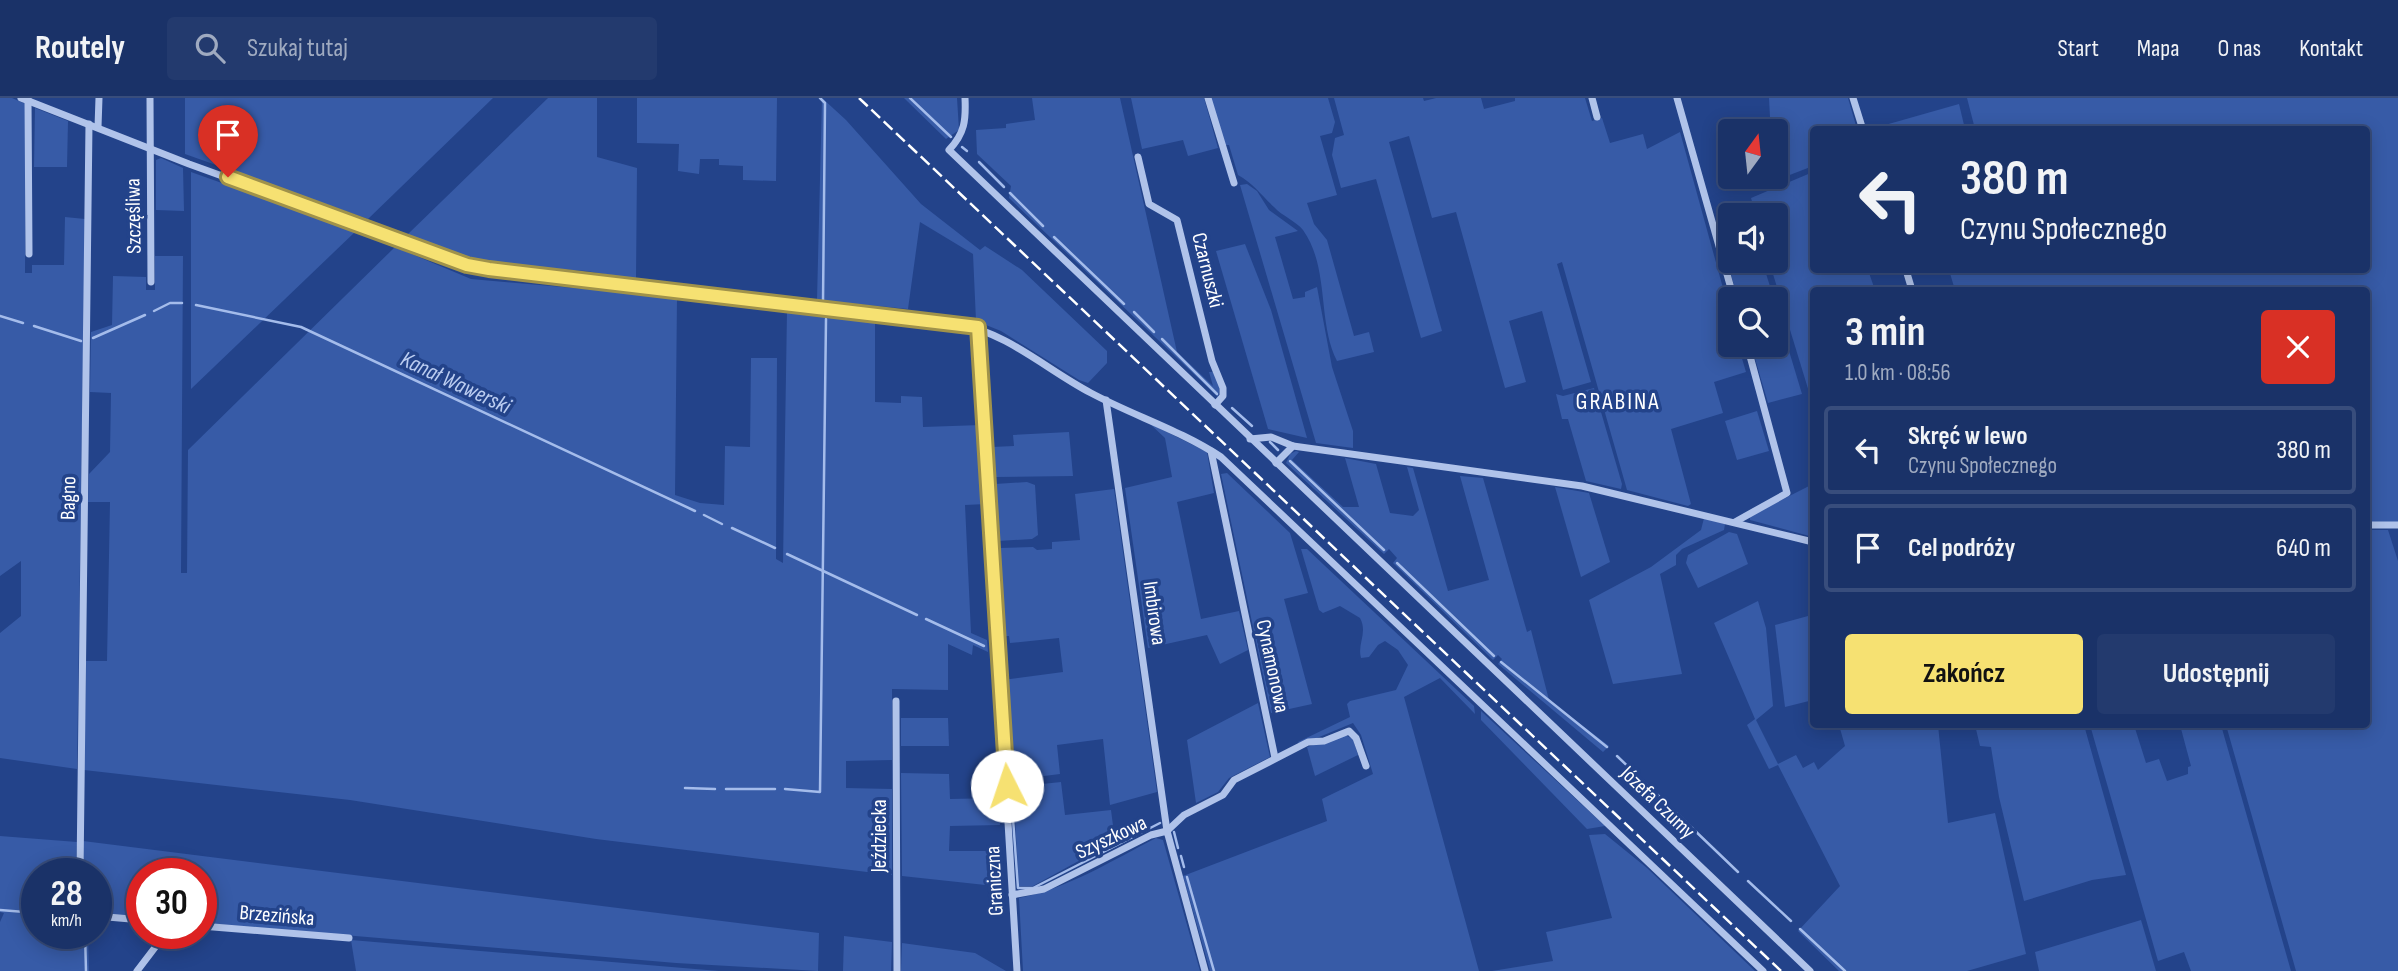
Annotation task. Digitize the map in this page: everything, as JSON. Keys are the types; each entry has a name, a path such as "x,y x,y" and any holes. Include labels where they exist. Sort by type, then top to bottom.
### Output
{"street":[{"path":"98,127 99,98"},
{"name":"Szczęśliwa","path":"150,98 151,282"},
{"name":"Józefa Czumy","path":"965,98 964,129 949,150 1810,971"},
{"path":"1208,98 1234,183"},
{"path":"1591,98 1597,117"},
{"path":"1677,98 1731,287"},
{"path":"1853,98 1862,126"},
{"path":"29,254 26,99 149,148 467,265 978,327 1106,400 1211,451 1763,971"},
{"name":"Bagno","path":"80,858 89,124"},
{"name":"Czarnuszki","path":"1138,157 1149,204 1177,220 1212,361 1223,388 1223,396 1215,405"},
{"name":"Graniczna","path":"978,327 1017,971"},
{"path":"1734,522 1787,493 1750,357"},
{"name":"Imbirowa","path":"1106,400 1167,831"},
{"path":"1250,439 1271,437 1293,446 1582,486 1810,541"},
{"path":"1276,463 1293,446"},
{"name":"Cynamonowa","path":"1211,451 1275,758"},
{"path":"2370,525 2398,525"},
{"name":"Jeździecka","path":"896,701 897,971"},
{"path":"1167,831 1184,816 1223,794 1234,780 1308,742 1324,741 1345,730 1352,732 1366,766"},
{"name":"Szyszkowa","path":"1012,895 1044,888 1151,835 1167,831 1205,971"},
{"name":"Brzezińska","path":"217,927 349,938"},
{"path":"137,971 154,949"}],"shaded area":[{"path":"0,98 12,98 26,104 25,273 32,273 32,265 64,265 65,217 85,219 77,769 0,758 0,633 21,616 21,561 0,576"},
{"path":"185,98 493,98 368,219 185,154"},
{"path":"548,98 597,98 597,157 637,168 636,279 586,271 478,263 407,235"},
{"path":"637,98 777,98 776,181 743,180 743,166 719,165 719,159 700,159 699,174 678,171 679,144 637,143"},
{"path":"822,98 846,120 921,204 980,250 985,246 1022,270 1107,351 1107,363 1088,383 1001,331 976,321 973,254 920,222 908,309 817,300"},
{"path":"904,98 957,98 959,130 946,139"},
{"path":"1032,98 1120,98 1177,352 1213,386 1209,372 1213,372 1220,386 1218,397 1009,198 1011,186 977,154 976,130 1006,128 1006,124 1035,120"},
{"path":"1131,98 1204,98 1218,148 1188,156 1183,140 1142,149"},
{"path":"1210,98 1328,98 1335,122 1332,133 1320,136 1337,195 1307,203 1314,224 1327,240 1354,336 1369,332 1374,352 1337,361 1327,329 1317,261 1311,245 1300,227 1238,175 1229,145 1224,145"},
{"path":"1334,98 1423,98 1424,101 1436,98 1481,98 1484,109 1515,101 1515,98 1585,98 1592,121 1602,118 1610,143 1643,134 1647,149 1680,132 1723,287 1718,287 1718,357 1742,357 1746,372 1714,382 1723,413 1671,429 1691,504 1688,506 1627,490 1562,262 1557,264 1591,382 1563,390 1542,311 1509,321 1526,382 1505,388 1456,212 1432,218 1409,136 1389,142 1442,331 1421,338 1376,179 1341,188 1332,155 1335,138 1344,135"},
{"path":"1769,98 1848,98 1856,126 1810,126 1810,167 1788,176 1788,119 1759,119 1770,117"},
{"path":"1967,98 2398,98 2398,522 2370,522 2370,287 1954,287 1950,273 2370,273 2370,126 1974,126"},
{"path":"1959,104 1964,126 1882,126"},
{"path":"35,108 68,121 67,167 34,167"},
{"path":"161,158 183,168 184,211 156,210 156,160"},
{"path":"191,172 356,231 191,389"},
{"path":"1810,173 1810,273 1869,273 1874,287 1810,287 1810,395 1788,323 1788,287 1777,287 1773,273 1788,273 1788,203 1752,203 1751,198 1772,189 1788,189 1788,182"},
{"path":"1247,184 1257,191 1269,210 1298,231 1275,237 1293,299 1305,297 1305,292 1317,287 1332,367 1353,431 1353,448 1316,443 1240,185"},
{"path":"1245,244 1271,310 1307,438 1268,429 1216,251"},
{"path":"395,247 471,279 677,297 675,495 700,503 724,505 725,446 750,447 751,358 777,358 776,559 783,563 787,311 875,320 875,402 901,403 901,396 922,397 923,427 981,425 986,504 965,505 971,633 987,640 988,652 973,645 972,655 948,644 948,690 892,689 892,760 846,761 846,788 892,789 892,875 596,839 350,800 84,770 86,661 107,661 110,502 88,502 89,474 110,452 111,393 90,392 91,332 112,325 113,276 146,277 146,290 155,290 155,256 183,256 181,573 187,573 188,450"},
{"path":"1730,273 1766,273 1770,287 1735,287"},
{"path":"1788,348 1802,394 1768,403 1755,357 1788,357"},
{"path":"1594,388 1622,484 1621,489 1586,481 1568,419 1562,419 1556,394 1563,396"},
{"path":"1757,411 1769,451 1737,460 1725,421"},
{"path":"1149,423 1207,452 1214,493 1177,502 1201,619 1239,611 1248,650 1220,664 1207,635 1148,648 1125,488 1172,477 1165,438"},
{"path":"1069,432 1073,476 995,477 990,473 989,442 992,447 1014,446 1013,435"},
{"path":"1299,452 1292,460 1343,507 1359,507 1345,458 1376,464 1390,513 1413,516 1419,510 1407,467 1413,468 1448,591 1489,580 1460,476 1483,478 1527,632 1531,630 1549,700 1609,746 1603,752 1498,664 1502,659 1498,655 1493,660 1393,563 1397,558 1389,549 1384,554 1286,463 1290,454"},
{"path":"1227,473 1290,533 1308,593 1284,599 1312,704 1271,713 1221,474"},
{"path":"1027,482 1035,485 1038,535 1032,539 998,541 994,538 992,488 995,484"},
{"path":"1810,486 1810,536 1750,520 1750,516"},
{"path":"1555,487 1589,493 1610,562 1581,577"},
{"path":"1114,489 1157,792 1110,805 1103,739 1057,745 1060,774 1012,780 1003,680 1063,672 1059,638 1010,643 1009,636 1000,636 995,552 999,548 1052,549 1052,542 1080,540 1075,494"},
{"path":"1704,518 1725,524 1724,530 1682,549 1676,555 1676,565 1660,574 1682,674 1613,684 1589,600 1651,567 1701,530"},
{"path":"2370,530 2388,530 2398,561 2398,971 2296,971 2227,728 2370,728"},
{"path":"1729,532 1737,534 1748,564 1698,588 1686,563 1688,555"},
{"path":"1301,549 1307,549 1474,706 1475,714 1440,678 1404,697 1479,971 1210,971 1183,876 1327,821 1322,799 1373,774 1361,735 1353,723 1300,745 1298,742 1350,717 1347,704 1350,701 1396,690 1408,665 1398,650 1385,641 1378,645 1369,657 1361,658 1363,629 1360,618 1340,606 1323,613 1319,610"},
{"path":"1758,601 1766,628 1773,706 1756,720 1778,764 1796,755 1803,768 1814,762 1818,770 1845,746 1840,728 1938,728 1948,823 1995,813 2026,954 1967,971 1839,971 1798,931 1840,886 1778,765 1769,769 1747,725 1755,719 1714,623"},
{"path":"1808,616 1810,620 1810,701 1785,707 1775,625"},
{"path":"1258,703 1270,757 1229,778 1218,792 1196,803 1187,740"},
{"path":"1481,711 1605,826 1587,829 1481,720"},
{"path":"901,718 948,718 949,746 901,746"},
{"path":"1976,728 2085,728 2126,875 2092,880 2024,901 1999,797 1991,747 1980,746"},
{"path":"2091,728 2135,728 2146,763 2159,759 2167,781 2188,774 2188,767 2191,766 2181,728 2222,728 2291,971 2191,971 2184,952 2158,961"},
{"path":"1345,735 1353,739 1358,755 1315,776 1307,747"},
{"path":"901,773 949,774 950,799 998,798 1000,825 950,826 949,851 1002,851 1004,887 902,876"},
{"path":"1061,782 1065,815 1111,810 1115,841 1033,886 1019,886 1013,787"},
{"path":"1605,834 1647,868 1755,971 1492,971 1553,961 1546,932 1612,918 1589,835"},
{"path":"0,836 77,842 76,858 21,858 21,911 18,913 21,913 21,949 88,949 89,971 0,971 0,922 4,913 0,912"},
{"path":"1156,838 1163,840 1200,971 1023,971 1019,898 1072,881"},
{"path":"83,841 819,933 818,971 676,963 217,924 217,858 126,858 126,917 112,915 112,858 83,858"},
{"path":"2141,920 2156,971 2039,971 2035,952"},
{"path":"844,936 892,942 891,971 843,971"},
{"path":"351,940 719,971 356,971"},
{"path":"902,943 975,953 1006,971 901,971"}],"waterway":[{"path":"820,98 825,103 823,302"},
{"path":"910,98 951,137"},
{"path":"962,147 967,151"},
{"path":"979,162 1004,187"},
{"path":"1010,193 1043,226"},
{"path":"1054,237 1124,304"},
{"name":"Kanał Wawerski","path":"154,311 170,303 182,303"},
{"name":"Kanał Wawerski","path":"196,305 301,327 695,511"},
{"path":"1134,312 1154,332"},
{"name":"Kanał Wawerski","path":"93,338 145,315"},
{"name":"Kanał Wawerski","path":"0,316 23,323"},
{"name":"Kanał Wawerski","path":"785,789 820,792 826,319"},
{"name":"Kanał Wawerski","path":"34,326 81,341"},
{"path":"1162,339 1217,394"},
{"path":"1232,408 1252,426"},
{"path":"1270,442 1278,450"},
{"path":"1290,461 1384,550"},
{"name":"Kanał Wawerski","path":"704,515 722,524"},
{"name":"Kanał Wawerski","path":"732,528 775,548"},
{"name":"Kanał Wawerski","path":"787,554 917,615"},
{"path":"1397,563 1494,656"},
{"name":"Kanał Wawerski","path":"926,619 984,646"},
{"path":"1501,662 1607,747"},
{"path":"1617,756 1738,872"},
{"name":"Kanał Wawerski","path":"1008,764 1010,778"},
{"path":"685,788 715,789"},
{"path":"726,789 775,789"},
{"name":"Kanał Wawerski","path":"1011,791 1018,888 1033,888 1160,823"},
{"name":"Kanał Wawerski","path":"1174,832 1178,848"},
{"name":"Kanał Wawerski","path":"1181,856 1184,867"},
{"name":"Kanał Wawerski","path":"1187,877 1214,971"},
{"path":"1748,881 1791,921"},
{"path":"0,910 21,912"},
{"path":"1800,929 1845,971"},
{"path":"85,949 86,971"}],"railway":[{"path":"859,98 1781,971"}],"district":[{"name":"GRABINA","path":"1618,401"}],"route":[{"path":"228,177 467,265 978,327 1007,786"}]}
